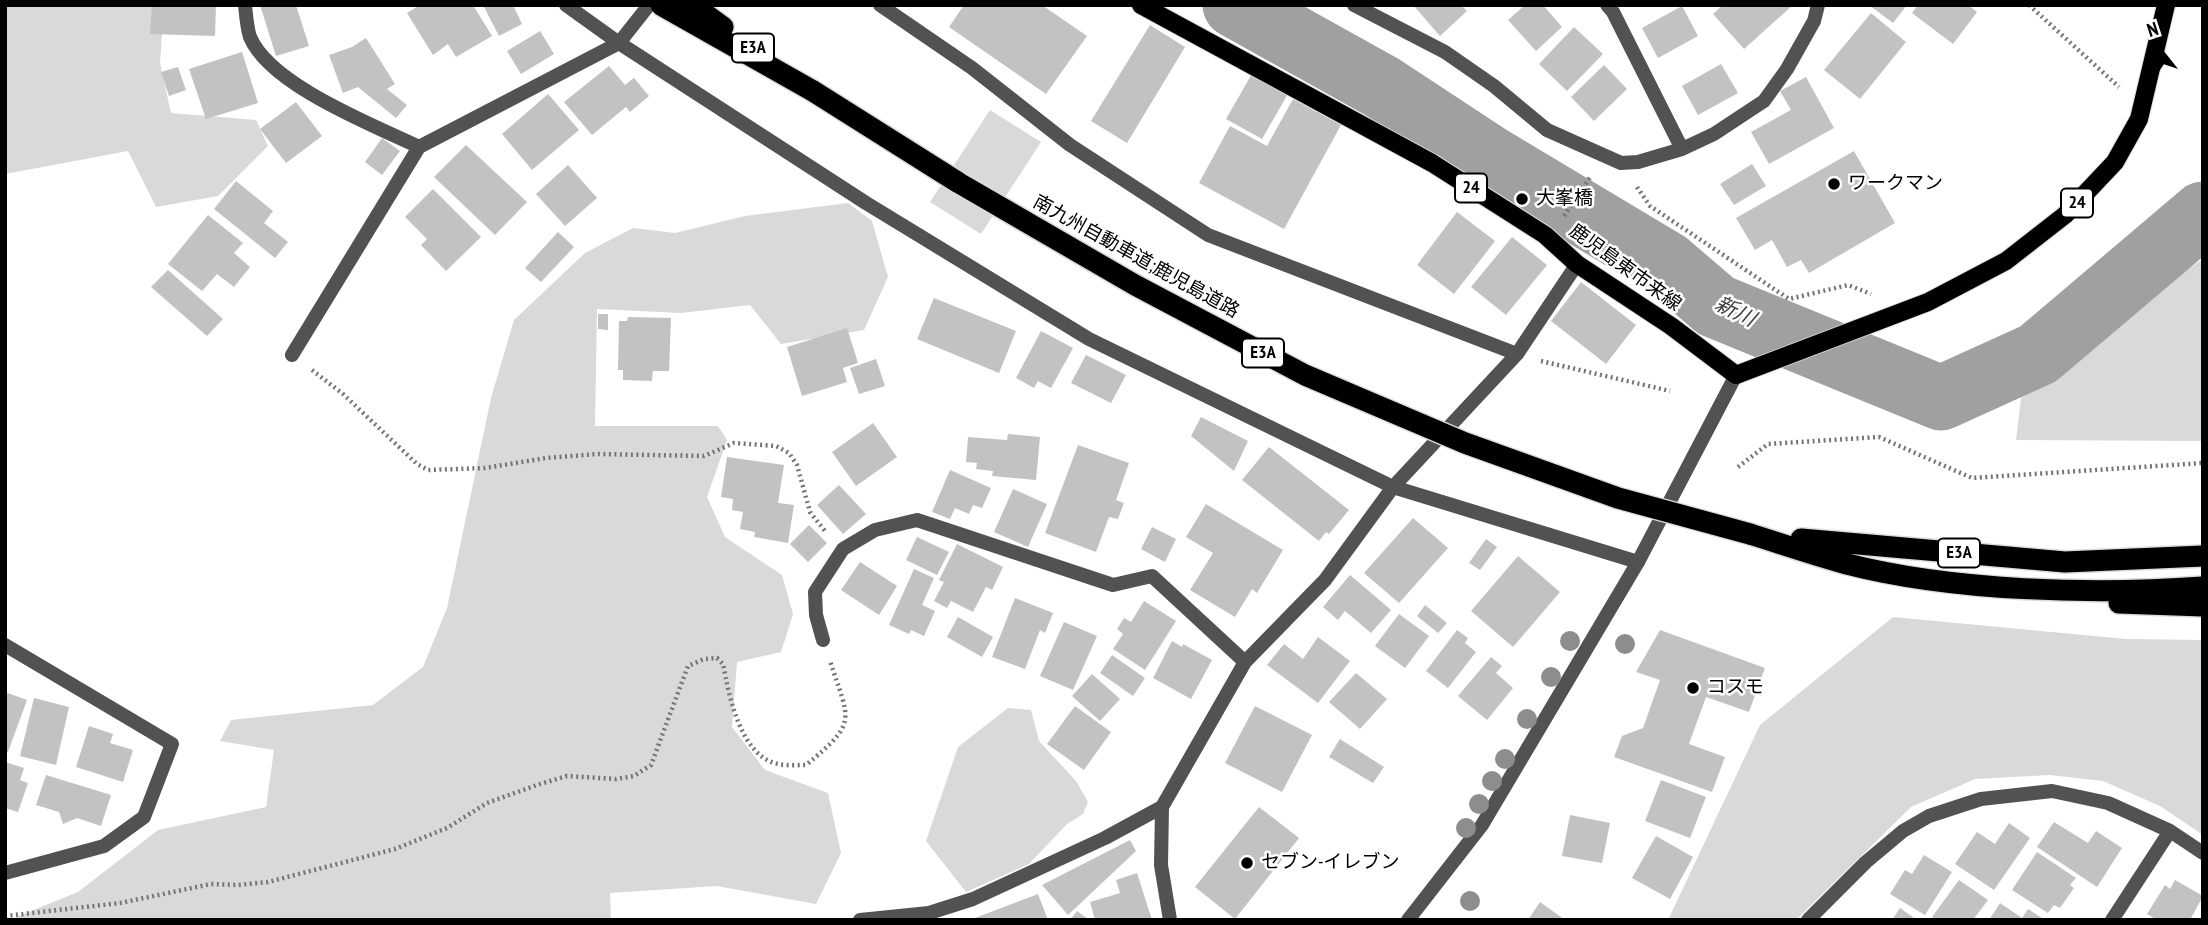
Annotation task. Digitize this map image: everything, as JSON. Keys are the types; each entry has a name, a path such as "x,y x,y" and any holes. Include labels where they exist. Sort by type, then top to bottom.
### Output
{"highway":[{"path":"661,5 813,91"},
{"name":"南九州自動車道;鹿児島道路","path":"693,5 813,91 959,183 1135,285 1306,375 1465,443 1618,498 1750,534 1850,555 1917,577 1985,585 2045,588 2124,590 2203,587"},
{"path":"2066,562 2203,544"},
{"name":"南九州自動車道;鹿児島道路","path":"1850,555 2066,562 2203,556"},
{"path":"2045,588 2110,602 2203,606"}],"main road":[{"name":"鹿児島東市来線","path":"1141,5 1432,163 1545,235 1577,264 1671,326 1736,375"},
{"name":"24","path":"1736,375 1787,358 1928,302 2006,261 2065,215 2115,162 2138,119 2166,5"}],"street":[{"path":"245,5 250,37 266,62 310,94 419,147"},
{"path":"566,5 619,43 866,203 1089,339 1393,487 1638,562"},
{"path":"292,355 419,147 619,43 649,5"},
{"path":"880,5 972,68 1070,145 1208,235 1517,354"},
{"path":"1354,5 1445,52 1494,86 1547,130 1621,163 1638,162 1682,149 1714,135 1764,101 1787,69 1814,21 1818,5"},
{"path":"1607,5 1682,149"},
{"path":"1170,920 1161,865 1162,807 1245,662 1325,580 1393,487 1517,354 1577,264"},
{"path":"1408,920 1482,825 1638,562 1736,375"},
{"path":"823,640 816,615 815,592 843,549 875,530 917,520 1113,585 1152,576 1245,662"},
{"path":"5,645 172,744 144,817 104,846 5,873"},
{"path":"1808,920 1866,862 1903,831 1929,816 1981,799 2053,791 2108,803 2170,831 2203,853"},
{"path":"860,920 929,914 974,899 1105,838 1162,807"},
{"path":"2112,920 2170,831"}],"path":[{"path":"2029,5 2122,89"},
{"path":"1564,216 1606,155"},
{"path":"1621,163 1650,206 1789,299 1848,285 1874,295"},
{"path":"1517,354 1670,391"},
{"path":"292,355 343,394 417,464 428,470 485,468 546,458 597,454 704,456 734,443 776,446 789,453 797,465 810,512 843,549"},
{"path":"1738,467 1768,444 1880,437 1972,478 2203,463"},
{"path":"5,916 120,903 211,884 238,885 268,881 395,849 447,828 487,803 567,776 616,779 634,776 651,765 688,666 704,659 717,659 723,664 738,726 758,752 776,764 806,765 831,745 845,728 846,710 823,640"}],"shaded area":[{"path":"5,5 164,5 160,63 171,113 256,120 268,146 218,196 156,207 128,151 5,174"},
{"path":"990,110 1041,142 981,234 930,202"},
{"path":"848,203 872,221 888,277 864,330 781,344 750,305 681,313 597,309 595,426 718,426 727,440 707,497 725,537 782,575 793,614 781,652 737,662 732,727 765,770 828,793 841,853 816,904 717,886 610,893 611,920 9,920 78,892 158,830 266,807 274,750 220,741 231,720 373,705 423,667 447,608 491,398 514,320 585,253 633,228 675,233 745,216"},
{"path":"2203,259 2203,441 2016,440 2021,398 2083,342"},
{"path":"1893,617 2126,639 2203,640 2203,835 2160,806 2103,781 2050,775 1975,779 1911,807 1796,920 1668,920 1760,725"},
{"path":"1008,708 1031,710 1039,741 1076,781 1088,802 1083,814 1067,824 1029,864 966,892 926,841 958,747"}],"building":[{"path":"152,5 216,5 215,36 150,34"},
{"path":"260,5 296,5 309,46 276,56"},
{"path":"420,5 473,5 492,36 456,57 448,44 433,55 407,13"},
{"path":"483,5 513,5 522,24 499,36"},
{"path":"964,5 1042,5 1087,36 1046,94 949,27"},
{"path":"1413,5 1461,5 1467,11 1440,36"},
{"path":"1525,5 1543,5 1562,27 1536,51 1508,20"},
{"path":"1723,5 1793,5 1744,49 1713,14"},
{"path":"1869,5 1907,5 1893,23"},
{"path":"1918,5 1968,5 1977,12 1953,44 1912,13"},
{"path":"1682,6 1698,36 1658,58 1642,28"},
{"path":"1871,13 1906,42 1860,99 1824,70"},
{"path":"1150,25 1185,47 1127,143 1091,121"},
{"path":"1574,27 1603,54 1567,91 1539,64"},
{"path":"540,31 554,54 521,74 507,51"},
{"path":"366,38 395,84 387,89 407,105 396,118 358,87 343,93 329,55 352,47"},
{"path":"242,52 258,103 206,119 189,69"},
{"path":"1721,64 1738,93 1698,115 1682,86"},
{"path":"1604,65 1627,89 1594,121 1571,97"},
{"path":"609,66 625,85 634,78 649,96 630,112 626,107 592,135 564,102"},
{"path":"178,67 186,90 169,96 161,72"},
{"path":"1253,72 1289,92 1262,139 1226,119"},
{"path":"1806,77 1834,128 1769,164 1751,132 1791,110 1780,91"},
{"path":"548,94 579,130 532,170 502,134"},
{"path":"1293,99 1341,125 1284,229 1199,183 1230,126 1267,146"},
{"path":"296,102 322,136 286,163 260,129"},
{"path":"382,138 400,151 382,175 365,162"},
{"path":"466,145 527,202 495,235 434,177"},
{"name":"ワークマン","path":"1854,151 1895,223 1809,273 1801,260 1787,267 1772,240 1755,250 1736,218"},
{"path":"1752,164 1766,186 1734,205 1720,184"},
{"path":"568,165 597,198 565,226 536,194"},
{"path":"236,181 273,211 264,223 288,242 275,258 214,209"},
{"path":"433,189 481,237 446,271 421,245 427,239 405,217"},
{"path":"1457,212 1495,241 1454,294 1417,265"},
{"path":"208,215 243,243 234,253 250,267 234,287 217,274 202,291 168,264"},
{"path":"558,232 574,247 541,282 525,268"},
{"path":"1512,237 1547,265 1506,315 1471,287"},
{"path":"168,270 223,319 207,336 151,287"},
{"path":"1581,282 1636,325 1606,364 1551,321"},
{"path":"934,298 1016,331 999,373 917,339"},
{"path":"598,314 608,314 608,330 598,329"},
{"path":"628,317 671,318 669,371 653,371 652,381 623,380 623,370 618,370 619,321 627,321"},
{"path":"847,328 858,363 843,368 847,382 802,396 787,347"},
{"path":"1041,331 1073,348 1051,388 1038,381 1034,388 1016,378"},
{"path":"1086,355 1126,375 1111,403 1071,383"},
{"path":"876,359 885,386 859,394 850,368"},
{"path":"1201,417 1248,441 1234,471 1191,436"},
{"path":"873,423 897,457 856,486 832,452"},
{"path":"1008,434 1040,437 1036,480 992,476 993,471 976,469 977,463 966,462 968,437 1007,440"},
{"path":"1078,445 1129,463 1116,500 1124,503 1118,519 1109,517 1096,552 1045,533"},
{"path":"1269,447 1349,510 1329,534 1326,532 1319,541 1242,480"},
{"path":"727,457 784,465 778,503 794,505 788,543 754,537 755,532 740,529 743,512 732,510 733,499 721,497"},
{"path":"950,470 991,488 982,508 973,505 969,514 955,508 950,519 932,512"},
{"path":"839,485 866,514 843,534 817,505"},
{"path":"1013,489 1047,504 1028,547 994,532"},
{"path":"1206,504 1283,550 1257,593 1252,589 1235,617 1190,590 1213,553 1186,537"},
{"path":"1413,518 1448,548 1399,603 1364,573"},
{"path":"809,525 827,543 808,562 790,544"},
{"path":"1152,527 1176,539 1165,562 1141,549"},
{"path":"917,537 949,552 937,575 906,560"},
{"path":"1486,539 1497,547 1480,570 1469,563"},
{"path":"957,544 1003,567 992,590 986,587 973,612 951,601 947,608 934,601 944,582 939,580"},
{"path":"1518,556 1560,592 1513,647 1471,611"},
{"path":"860,562 897,586 879,615 841,590"},
{"path":"914,569 934,578 922,605 935,611 924,636 911,630 909,634 889,625"},
{"path":"1350,575 1391,610 1371,633 1345,611 1338,620 1323,607"},
{"path":"1015,598 1053,613 1045,633 1040,630 1025,669 992,657"},
{"path":"1144,601 1176,621 1145,670 1113,649 1123,634 1117,629 1124,618 1131,622"},
{"path":"1425,605 1447,623 1438,633 1417,616"},
{"path":"1399,614 1429,636 1405,668 1375,646"},
{"path":"958,617 993,637 982,657 947,637"},
{"path":"1064,622 1097,636 1073,690 1040,676"},
{"path":"1457,630 1468,638 1465,643 1476,652 1448,688 1426,671"},
{"path":"1660,630 1765,668 1749,712 1706,697 1689,744 1725,757 1712,792 1614,757 1622,736 1643,728 1660,680 1636,672"},
{"path":"1318,637 1350,661 1318,703 1267,665 1284,644 1303,659"},
{"path":"1172,641 1212,660 1191,699 1153,678"},
{"path":"1112,655 1145,678 1133,696 1100,673"},
{"path":"1491,657 1502,666 1496,673 1513,688 1487,720 1458,696"},
{"path":"1356,673 1387,699 1360,729 1329,702"},
{"path":"1092,674 1120,699 1100,721 1072,696"},
{"path":"5,692 27,700 8,752 5,752"},
{"path":"34,698 69,707 56,765 20,756"},
{"path":"1075,706 1111,732 1084,770 1047,744"},
{"path":"1255,706 1312,735 1282,792 1225,763"},
{"path":"89,726 113,734 110,743 133,750 123,782 76,767"},
{"path":"1340,739 1384,767 1373,783 1329,757"},
{"path":"5,762 24,768 20,780 28,783 18,812 5,808"},
{"path":"46,775 111,795 101,826 77,818 63,824 59,812 36,805"},
{"path":"1661,780 1706,797 1690,838 1645,821"},
{"name":"セブン-イレブン","path":"1259,807 1299,838 1235,919 1195,887"},
{"path":"1570,815 1610,823 1602,863 1562,856"},
{"path":"2054,822 2088,843 2096,831 2122,848 2097,887 2037,847"},
{"path":"2009,823 2030,838 1994,890 1955,864 1977,832 1995,844"},
{"path":"1656,836 1693,857 1670,899 1632,878"},
{"path":"1130,840 1136,851 1068,915 1042,885"},
{"path":"2037,852 2076,878 2070,885 2074,888 2060,908 2054,905 2048,913 2012,890"},
{"path":"1924,855 1952,872 1925,915 1890,894 1905,870 1912,874"},
{"path":"1137,873 1152,920 1095,920 1090,902 1120,893 1116,880"},
{"path":"1959,880 1988,900 1973,920 1935,920 1932,917"},
{"path":"2175,880 2203,896 2190,920 2157,920 2147,914 2165,885 2170,889"},
{"path":"1038,894 1048,920 975,918"},
{"path":"1540,902 1565,920 1528,920"},
{"path":"2000,903 2022,918 2028,909 2045,920 1989,920"},
{"path":"1900,908 1917,920 1892,920"},
{"path":"1077,911 1089,920 1070,920"}],"waterway":[{"name":"新川","path":"1235,5 1382,87 1490,158 1667,264 1716,306 1941,398 2038,354 2203,214"}],"place":[{"name":"ワークマン","path":"1834,184"},
{"name":"大峯橋","path":"1522,199"},
{"name":"コスモ","path":"1693,688"},
{"name":"セブン-イレブン","path":"1247,863"}]}
